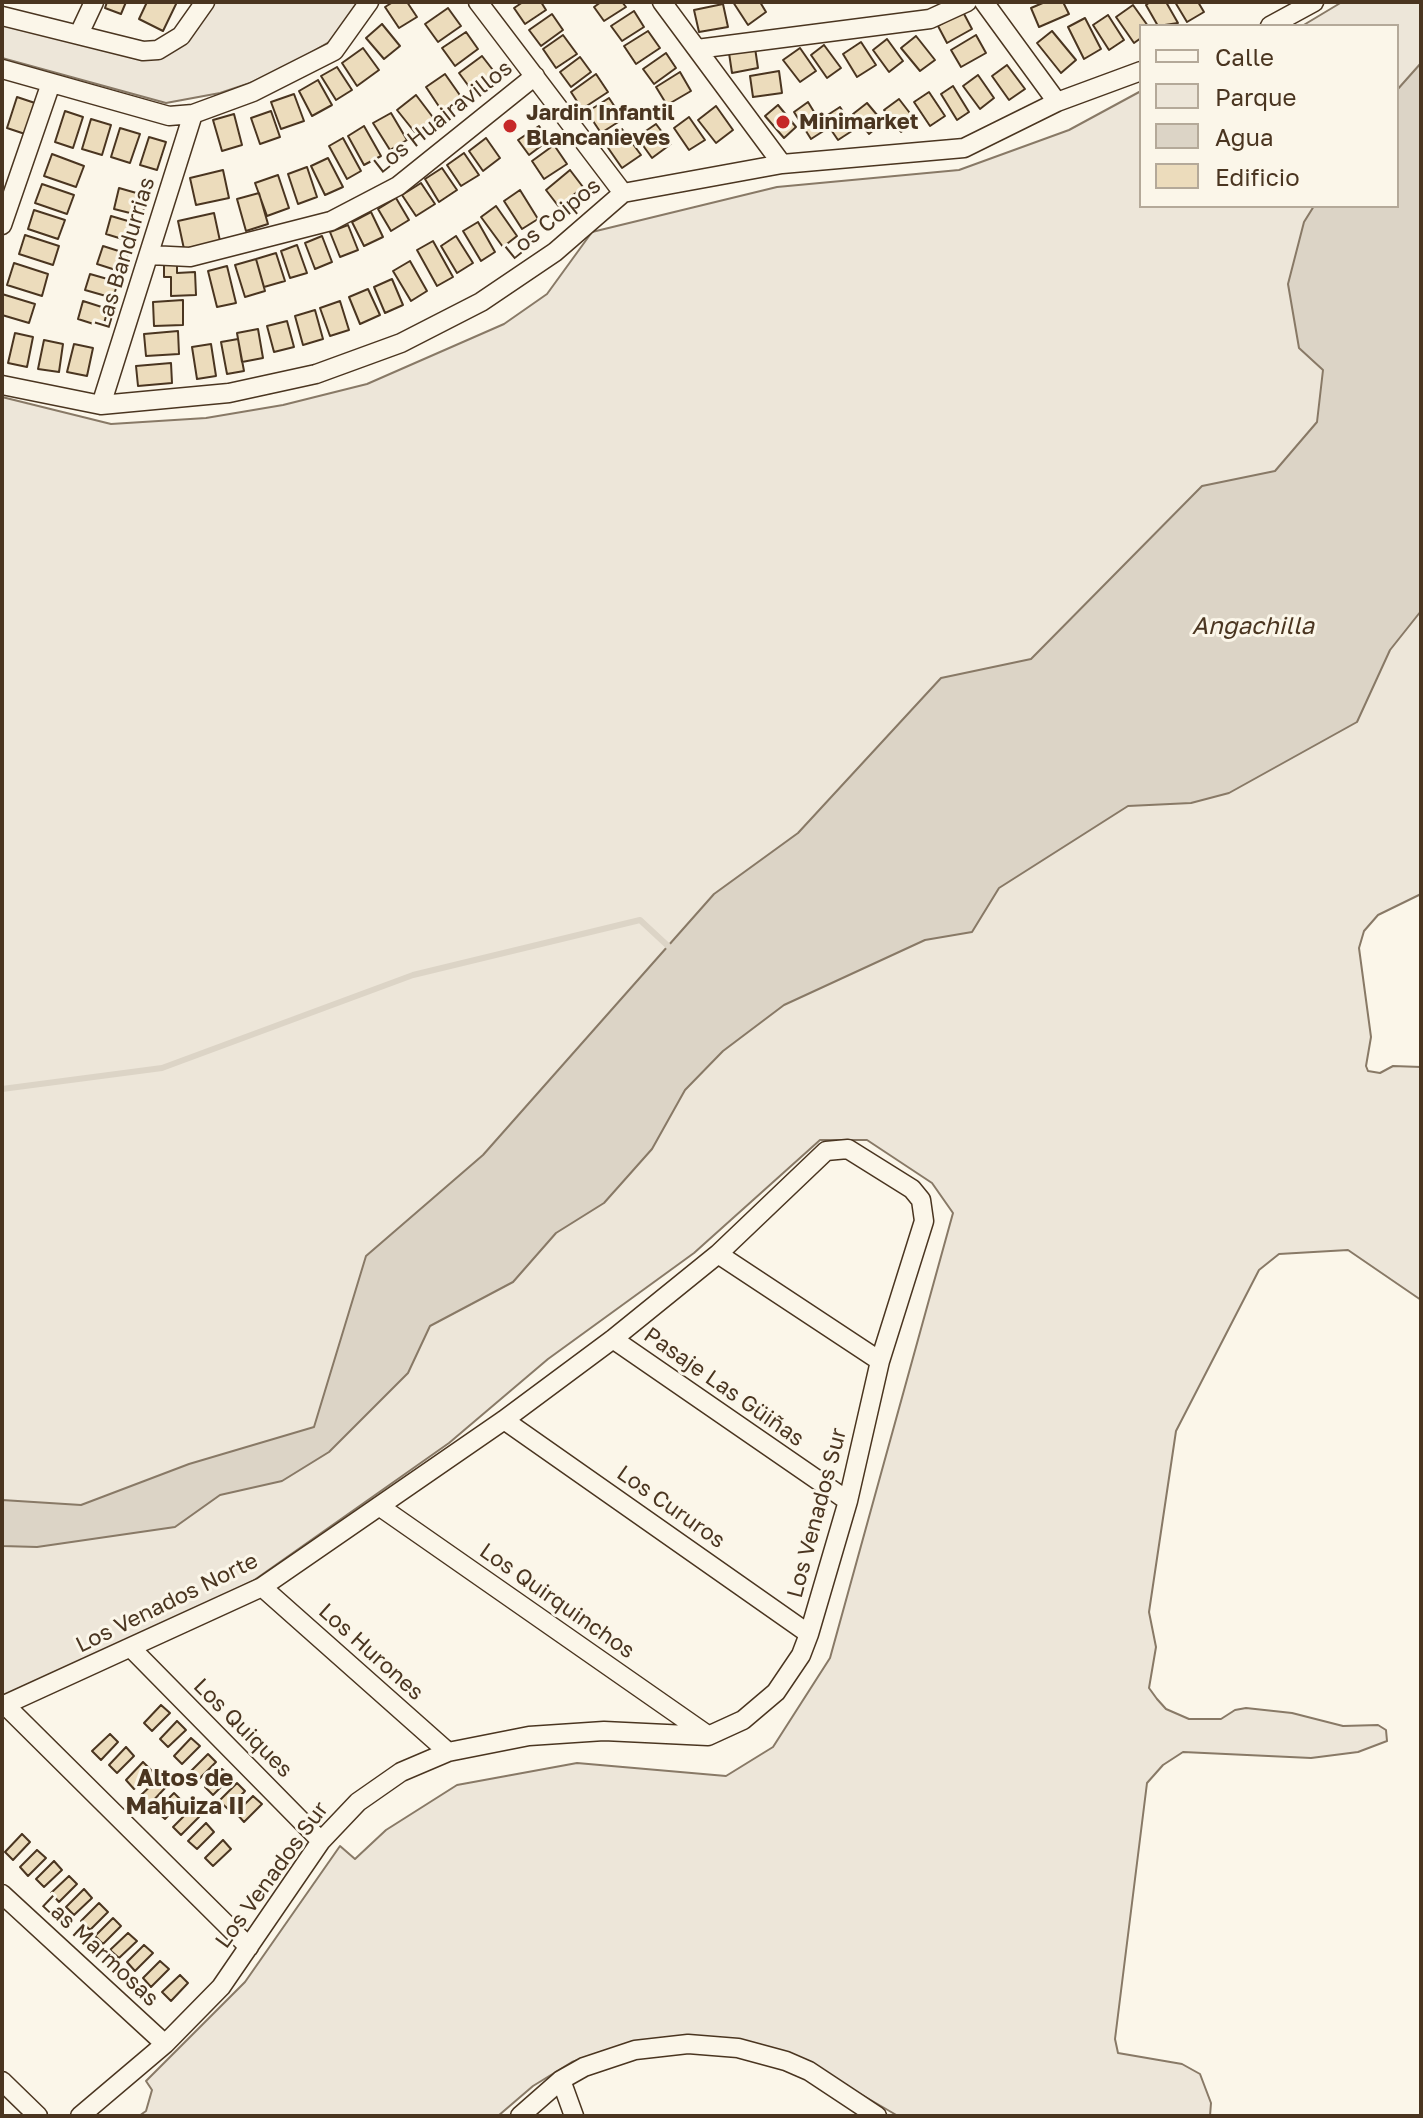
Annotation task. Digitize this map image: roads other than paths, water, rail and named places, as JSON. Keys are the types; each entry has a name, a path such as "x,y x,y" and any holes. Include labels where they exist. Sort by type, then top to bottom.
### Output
{"street":[{"path":"79,34 94,2"},
{"path":"2,16 143,51 158,50 181,36 205,2"},
{"path":"2,69 169,116 193,114 253,92 334,51 369,2"},
{"path":"478,2 623,193"},
{"path":"662,2 782,164"},
{"path":"697,49 930,19 967,2"},
{"path":"984,2 1057,102"},
{"path":"1284,9 1314,2"},
{"name":"Los Coipos","path":"2,385 101,405 185,399 273,385 316,374 401,343 455,317 519,278 623,193 782,164 964,148 1057,102 1139,72"},
{"name":"Los Huairavillos","path":"150,255 190,257 331,221 398,186 535,76"},
{"path":"2,225 51,83"},
{"name":"Las Bandurrias","path":"101,405 193,114"},
{"name":"Los Venados Sur","path":"80,2116 165,2044 221,1987 321,1841 348,1811 380,1785 448,1752 501,1740 570,1732 708,1736 743,1720 776,1692 801,1655 809,1634 848,1501 880,1361 924,1221 924,1206 912,1189 848,1149 832,1148 821,1154 718,1254 613,1339 504,1420 345,1527"},
{"path":"718,1254 880,1361"},
{"name":"Pasaje Las Güiñas","path":"613,1339 848,1501"},
{"name":"Los Cururos","path":"504,1420 809,1634"},
{"name":"Los Quirquinchos","path":"379,1506 708,1736"},
{"name":"Los Venados Norte","path":"3,1706 262,1587 345,1527"},
{"name":"Los Hurones","path":"262,1587 448,1752"},
{"name":"Los Quiques","path":"132,1649 321,1841"},
{"path":"3,1706 249,1947"},
{"name":"Las Marmosas","path":"2,1894 165,2044"},
{"path":"520,2116 561,2080 584,2067 635,2050 688,2044 726,2046 763,2053 809,2071 877,2116"},
{"path":"561,2080 574,2116"},
{"path":"2,2081 38,2116"}],"water":[{"name":"Angachilla","path":"1421,63 1421,611 1390,650 1357,722 1229,793 1191,803 1128,806 999,888 972,932 925,940 784,1005 723,1051 685,1090 652,1149 604,1203 556,1233 513,1282 430,1326 408,1373 329,1452 282,1481 220,1495 175,1527 37,1547 2,1546 2,1500 81,1505 189,1464 314,1427 366,1256 483,1155 714,894 798,833 941,678 1031,659 1202,486 1275,471 1317,422 1323,370 1299,348 1288,284 1304,222 1313,208 1399,208 1399,88"}],"waterway":[{"path":"2,1089 162,1068 413,975 640,920 668,946"}],"place":[{"name":"Minimarket","path":"783,122"},
{"name":"Jardin Infantil Blancanieves","path":"510,126"}],"district":[{"name":"Altos de Mahuiza II","path":"185,1792"}]}
